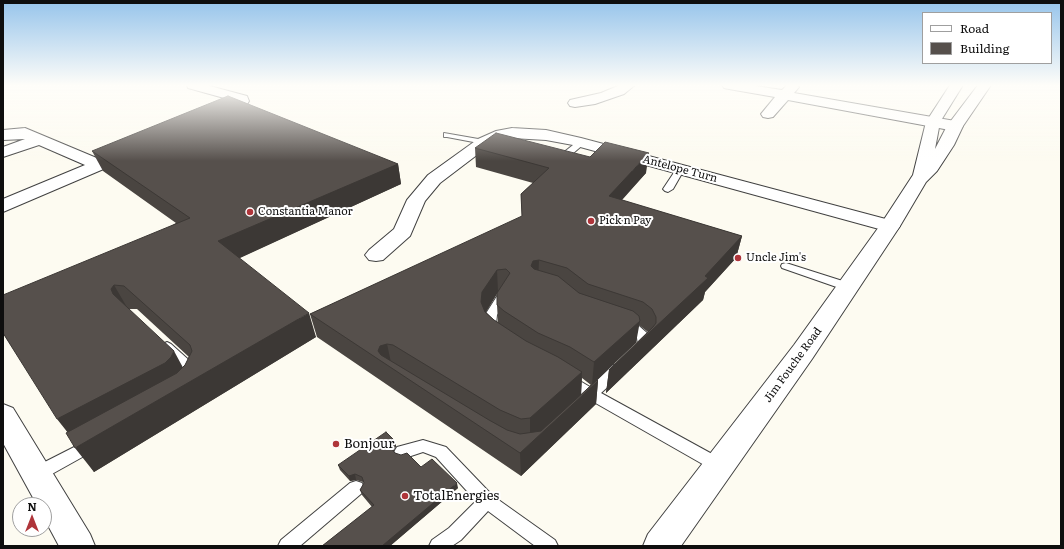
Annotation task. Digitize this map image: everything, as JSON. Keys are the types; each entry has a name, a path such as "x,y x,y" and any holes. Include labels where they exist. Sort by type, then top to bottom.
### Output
{"street":[{"path":"199,123 228,111"},
{"path":"768,114 771,111"},
{"path":"882,111 955,126"},
{"name":"Jim Fouche Road","path":"919,179 933,122 940,111"},
{"name":"Jim Fouche Road","path":"660,546 803,352 890,226 919,179 931,167 946,145 955,126 966,111"},
{"name":"Antelope Turn","path":"376,255 403,232 416,200 434,179 484,142 501,134 524,132 546,135 581,143 681,168 890,226"},
{"path":"3,135 25,133 99,165"},
{"path":"3,152 40,139"},
{"path":"3,206 142,147"},
{"path":"3,203 25,197"},
{"path":"3,418 78,546"}],"lane":[{"path":"447,135 484,142"},
{"path":"561,160 581,143"},
{"path":"668,189 681,168"},
{"path":"786,266 848,287"},
{"path":"500,338 492,330 490,324 491,315 503,296"},
{"path":"576,409 644,346 643,336 634,329 613,321"},
{"path":"159,339 196,374 192,385"},
{"path":"556,371 591,394 719,465"},
{"path":"37,475 104,437"},
{"path":"402,452 423,446 441,452 487,502 549,546"},
{"path":"287,546 356,488"},
{"path":"438,546 454,534 487,502"}],"building":[{"path":"192,111 265,111 398,164 218,241 309,313 75,448 66,433 177,373 185,365 192,351 190,345 124,286 114,285 111,289 113,294 174,351 165,363 57,419 3,333 3,295 190,218 92,151"},
{"path":"496,133 590,157 605,142 649,153 609,196 742,236 705,276 708,278 609,370 656,323 656,317 652,309 643,302 588,284 567,268 539,260 533,261 531,266 534,269 558,276 579,293 633,311 639,316 640,321 594,362 570,347 538,333 497,305 497,293 510,273 506,269 497,270 482,292 481,302 485,312 494,320 526,341 558,357 582,372 530,418 521,419 500,410 393,345 387,344 380,346 378,351 381,355 489,420 507,430 520,434 541,431 597,380 598,381 520,453 310,314 522,216 521,194 549,168 475,148"},
{"path":"386,432 395,441 391,448 395,453 401,455 407,453 421,467 432,459 457,483 382,546 322,546 374,505 360,490 364,483 362,477 355,474 349,476 338,465"}],"place":[{"name":"Constantia Manor","path":"250,212"},
{"name":"Pick n Pay","path":"591,221"},
{"name":"Uncle Jim's","path":"738,258"},
{"name":"Bonjour","path":"336,444"},
{"name":"TotalEnergies","path":"405,496"}]}
